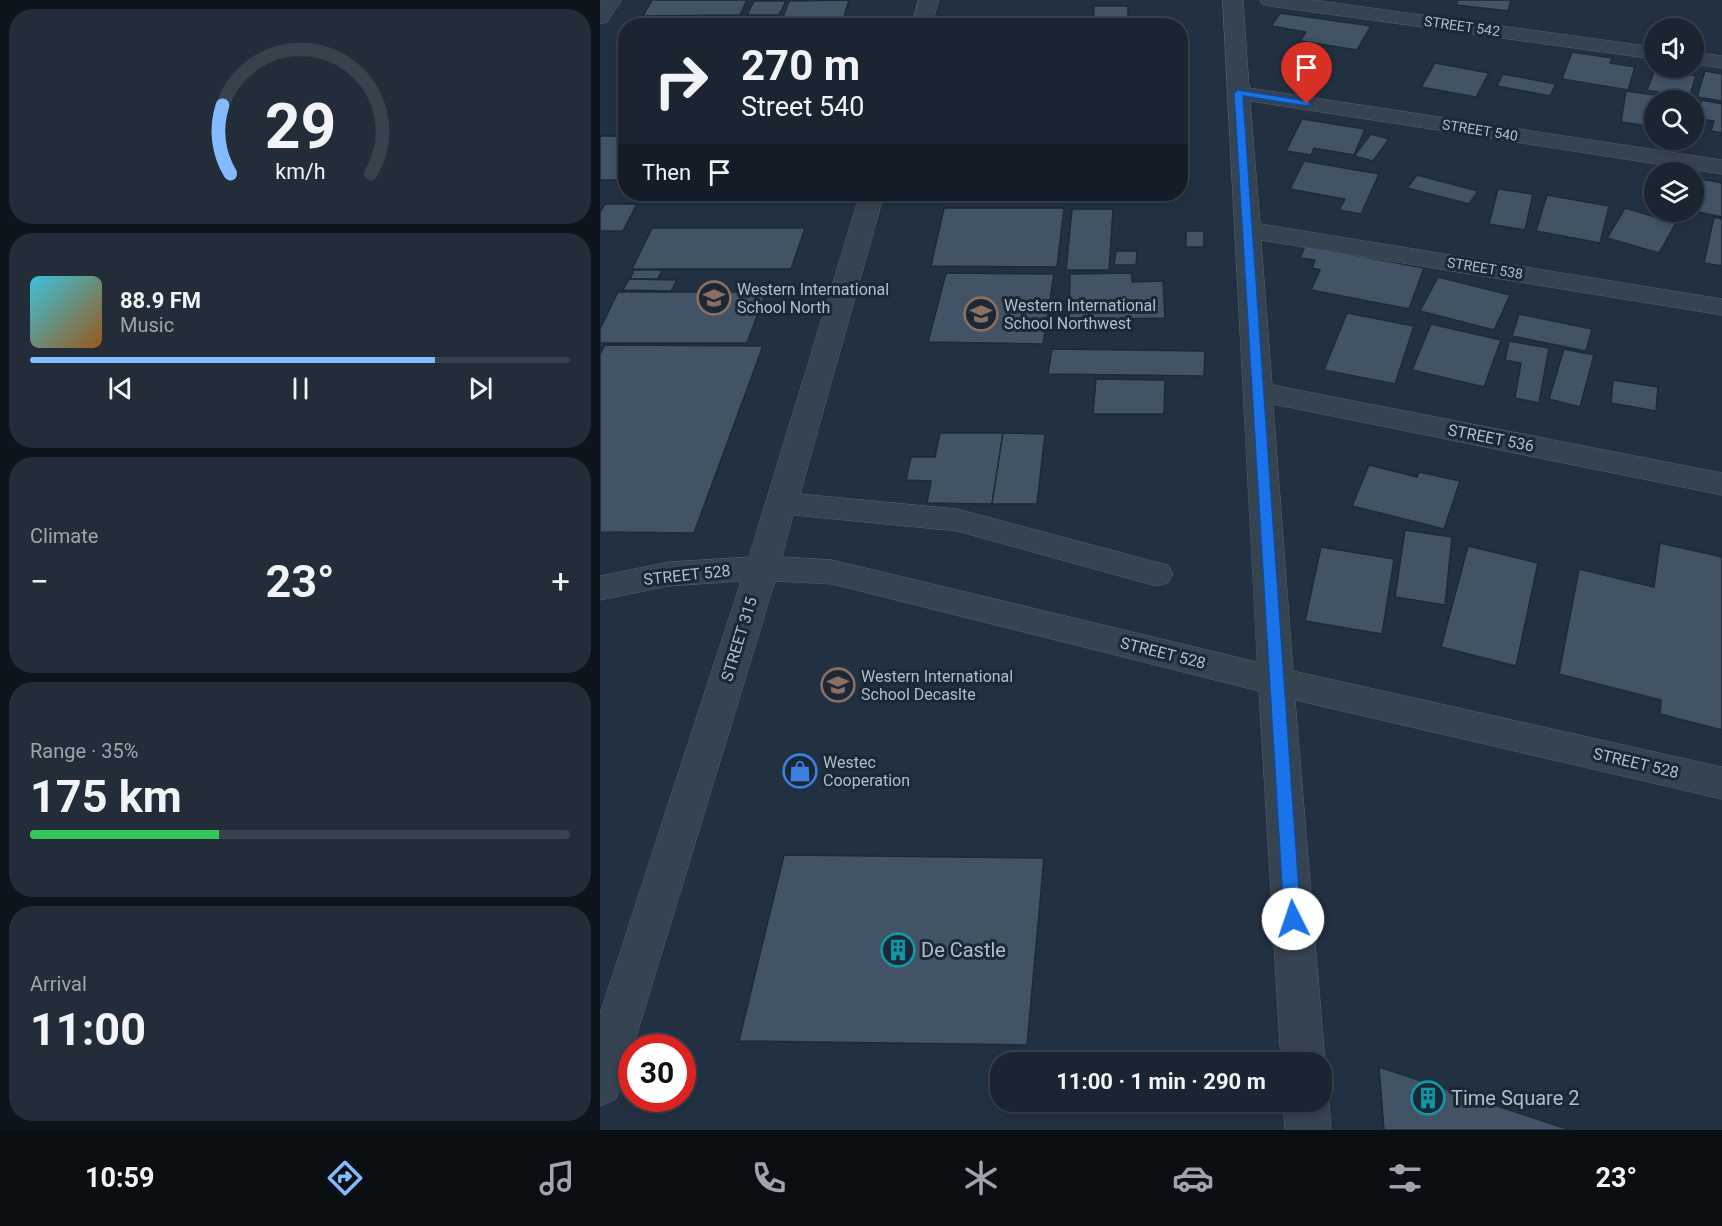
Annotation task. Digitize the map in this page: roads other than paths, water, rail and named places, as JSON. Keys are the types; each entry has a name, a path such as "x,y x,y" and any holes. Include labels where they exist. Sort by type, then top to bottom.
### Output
{"street":[{"path":"600,18 612,0"},
{"path":"923,18 929,0"},
{"path":"1233,0 1276,681 1302,1052"},
{"name":"STREET 542","path":"1270,0 1644,52"},
{"path":"1704,59 1722,62"},
{"name":"STREET 540","path":"1238,93 1722,167"},
{"name":"STREET 315","path":"600,1083 762,568 870,201"},
{"name":"STREET 538","path":"1248,230 1722,307"},
{"name":"STREET 536","path":"1259,392 1722,484"},
{"path":"781,503 957,520 1156,574"},
{"name":"STREET 528","path":"600,588 669,574 762,568 832,572 1276,681 1722,783"},
{"path":"1307,1112 1308,1130"}],"place":[{"name":"Western International School North","path":"714,298"},
{"name":"Western International School Northwest","path":"981,314"},
{"name":"Western International School Decaslte","path":"838,685"},
{"name":"Westec Cooperation","path":"800,771"},
{"name":"De Castle","path":"898,950"},
{"name":"Time Square 2","path":"1428,1098"}]}
